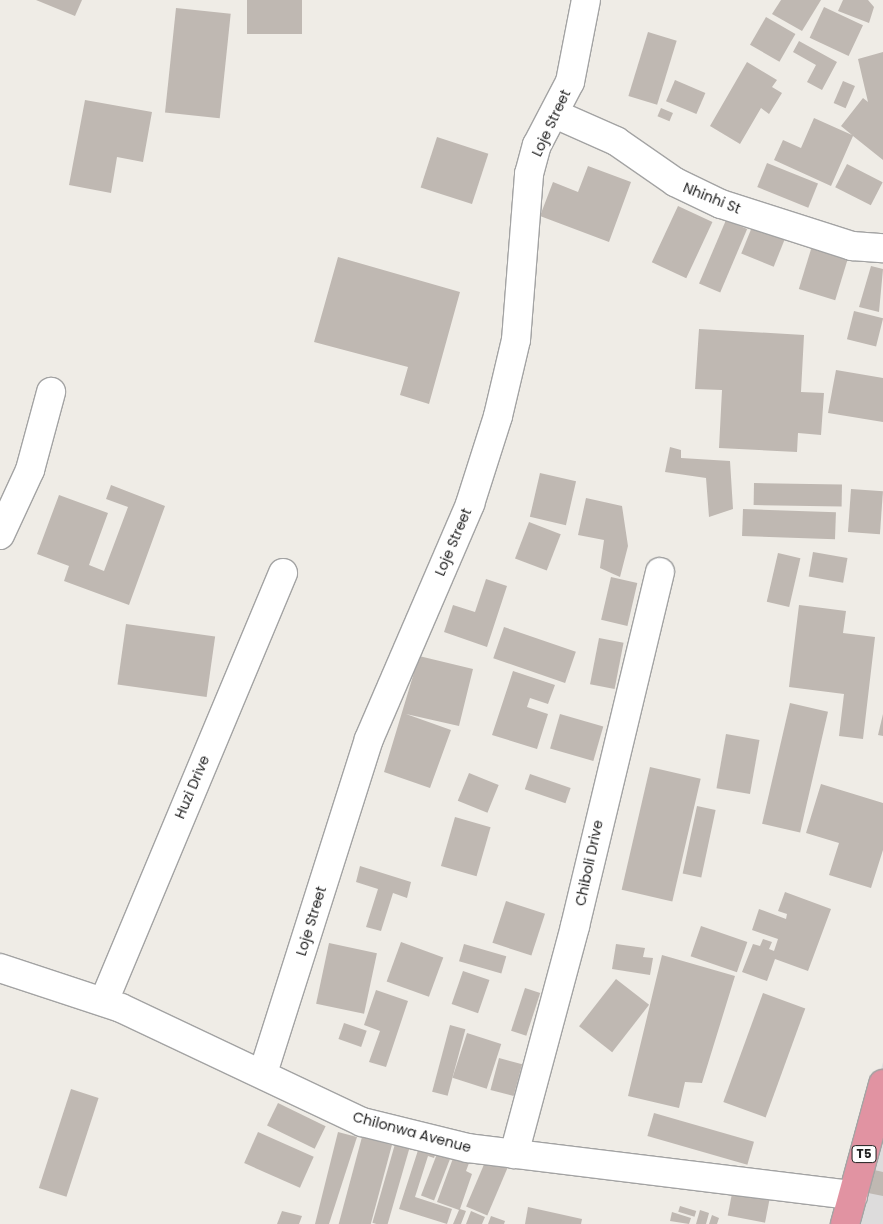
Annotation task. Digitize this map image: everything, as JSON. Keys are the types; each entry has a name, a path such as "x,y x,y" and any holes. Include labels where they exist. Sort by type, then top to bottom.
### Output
{"highway":[{"name":"T5","path":"845,1224 883,1084"}],"street":[{"name":"Loje Street","path":"263,1073 369,738 470,504 498,416 516,340 529,174 537,145 556,114 570,82 586,0"},
{"name":"Nhinhi St","path":"556,114 616,141 675,182 720,204 852,246 883,248"},
{"path":"0,535 30,470 51,392"},
{"name":"Chiboli Drive","path":"514,1154 575,926 660,572"},
{"name":"Huzi Drive","path":"104,1001 283,573"},
{"name":"Chilonwa Avenue","path":"0,968 104,1001 263,1073 362,1122 468,1148 853,1195"}],"shaded area":[{"path":"883,1062 883,1224 839,1224 849,1192"}],"building":[{"path":"36,0 82,0 75,16"},
{"path":"247,0 302,0 302,34 247,34"},
{"path":"781,0 821,0 802,31 772,14"},
{"path":"843,0 868,0 874,7 869,23 838,11"},
{"path":"824,7 863,25 849,56 810,38"},
{"path":"176,8 231,14 220,118 165,112"},
{"path":"766,17 795,34 779,62 750,45"},
{"path":"648,32 677,41 657,105 628,96"},
{"path":"799,41 837,62 822,90 807,82 816,65 793,52"},
{"path":"883,52 883,160 853,136 831,186 774,160 783,140 801,148 814,118 852,135 841,126 863,98 868,102 858,59"},
{"path":"747,62 777,80 772,87 782,93 769,114 761,108 740,144 710,126"},
{"path":"675,80 705,93 696,114 666,101"},
{"path":"843,81 855,86 846,108 834,103"},
{"path":"85,100 152,112 143,162 117,157 111,193 69,185"},
{"path":"661,108 673,113 669,121 657,116"},
{"path":"437,137 488,154 472,204 421,187"},
{"path":"767,163 818,184 808,208 757,187"},
{"path":"847,164 883,182 871,205 835,187"},
{"path":"588,166 631,182 609,242 540,216 553,182 578,192"},
{"path":"678,206 712,222 686,278 652,262"},
{"path":"726,220 747,229 720,293 699,284"},
{"path":"754,222 786,235 774,267 741,254"},
{"path":"812,246 848,257 835,300 799,289"},
{"path":"338,257 460,292 429,404 400,395 408,367 314,342"},
{"path":"871,266 883,269 879,312 859,307"},
{"path":"854,311 883,318 876,346 847,339"},
{"path":"699,329 804,335 801,392 824,393 821,435 798,433 797,452 719,448 722,390 695,389"},
{"path":"836,370 883,378 883,422 828,413"},
{"path":"670,447 681,450 681,458 730,461 733,509 709,517 706,478 665,472"},
{"path":"540,473 576,481 566,525 530,517"},
{"path":"754,483 842,485 842,507 754,505"},
{"path":"111,485 165,506 129,605 64,581 69,566 37,554 59,495 108,513 89,565 104,571 128,507 106,499"},
{"path":"851,489 883,491 880,534 848,532"},
{"path":"586,498 622,506 628,546 620,577 600,568 604,540 578,535"},
{"path":"743,509 836,512 835,539 742,536"},
{"path":"529,522 561,534 547,571 515,558"},
{"path":"813,552 847,558 843,583 809,577"},
{"path":"778,553 800,558 789,607 767,602"},
{"path":"611,577 637,583 627,626 601,620"},
{"path":"486,579 507,586 487,647 444,632 453,605 475,612"},
{"path":"799,605 846,611 843,633 875,637 863,739 839,736 844,694 789,687"},
{"path":"126,624 215,637 207,697 118,684"},
{"path":"504,627 576,652 565,683 493,658"},
{"path":"599,638 624,643 615,689 590,684"},
{"path":"419,656 473,669 459,726 406,714 451,730 430,788 384,772"},
{"path":"513,671 555,685 548,704 530,698 527,707 548,714 537,749 492,735"},
{"path":"790,703 828,712 800,833 762,824"},
{"path":"560,714 603,726 593,761 550,749"},
{"path":"883,714 883,736 878,735"},
{"path":"726,734 759,740 750,794 716,788"},
{"path":"650,767 701,779 672,901 622,890"},
{"path":"469,773 499,785 487,813 458,801"},
{"path":"530,774 571,788 565,803 525,789"},
{"path":"821,784 883,803 883,850 871,888 829,875 839,843 806,833"},
{"path":"697,806 716,810 701,877 683,873"},
{"path":"455,817 491,827 477,876 441,866"},
{"path":"360,866 411,882 407,898 393,893 381,931 366,927 378,889 356,882"},
{"path":"785,892 831,909 808,971 775,959 767,981 742,972 753,944 760,946 763,939 772,942 769,949 774,951 778,939 752,930 759,909 786,919 787,914 778,911"},
{"path":"506,901 545,914 531,956 492,943"},
{"path":"701,926 747,942 737,972 691,956"},
{"path":"401,942 443,957 429,997 387,981"},
{"path":"329,943 377,953 364,1014 316,1004"},
{"path":"464,944 506,956 501,973 459,961"},
{"path":"616,944 645,948 643,957 653,958 650,975 612,969"},
{"path":"662,955 735,976 702,1083 685,1082 679,1108 628,1096"},
{"path":"463,971 489,980 478,1013 452,1004"},
{"path":"616,979 649,1005 612,1052 579,1026"},
{"path":"525,988 540,993 526,1036 511,1031"},
{"path":"376,990 408,1001 386,1067 369,1062 380,1031 364,1025"},
{"path":"763,993 805,1008 766,1117 723,1102"},
{"path":"344,1023 367,1031 361,1047 338,1039"},
{"path":"450,1025 465,1029 448,1096 432,1092"},
{"path":"467,1033 501,1044 487,1089 452,1078"},
{"path":"499,1058 522,1064 514,1096 490,1090"},
{"path":"71,1089 99,1098 66,1197 39,1188"},
{"path":"278,1103 326,1126 315,1149 267,1125"},
{"path":"654,1113 754,1142 747,1165 647,1136"},
{"path":"258,1132 314,1157 300,1188 244,1163"},
{"path":"338,1132 357,1137 329,1224 315,1224"},
{"path":"362,1137 392,1145 371,1224 339,1224"},
{"path":"421,1141 438,1146 434,1158 428,1156 415,1197 452,1209 447,1224 399,1209"},
{"path":"395,1144 409,1148 388,1224 372,1223"},
{"path":"440,1146 453,1151 434,1200 421,1195"},
{"path":"456,1150 472,1155 466,1171 472,1174 460,1209 466,1211 461,1224 453,1224 459,1210 437,1202"},
{"path":"488,1155 509,1164 487,1216 466,1207"},
{"path":"874,1170 883,1172 883,1196 868,1193"},
{"path":"734,1183 771,1190 765,1223 728,1215"},
{"path":"680,1206 696,1211 695,1217 678,1212"},
{"path":"528,1207 582,1219 581,1224 525,1224"},
{"path":"700,1210 709,1213 706,1224 696,1224"},
{"path":"282,1211 302,1216 299,1224 277,1224"},
{"path":"471,1211 485,1217 482,1224 466,1224"},
{"path":"672,1212 691,1218 689,1224 670,1221"},
{"path":"712,1215 719,1218 717,1224 709,1224"},
{"path":"491,1216 505,1221 504,1224 488,1224"}]}
